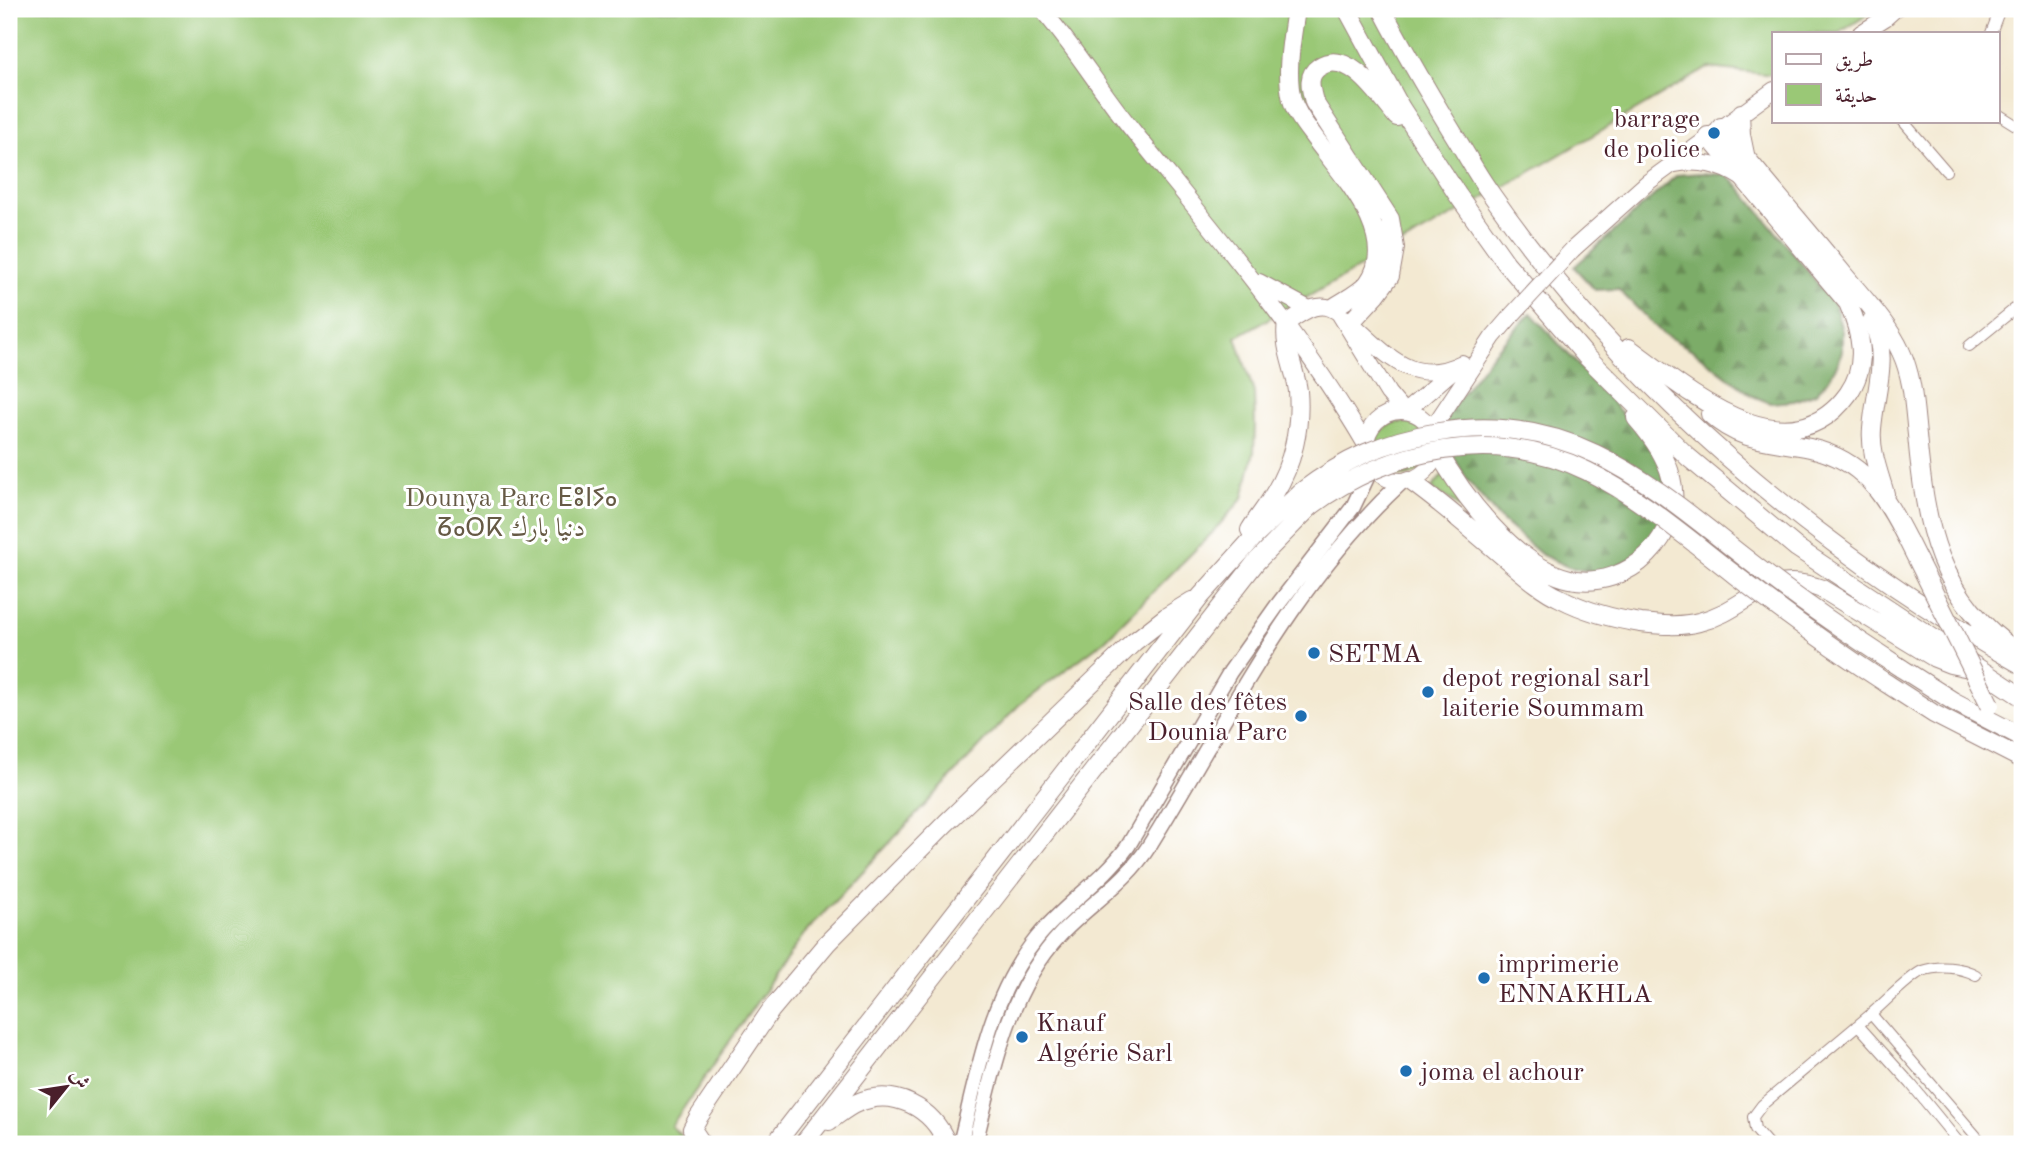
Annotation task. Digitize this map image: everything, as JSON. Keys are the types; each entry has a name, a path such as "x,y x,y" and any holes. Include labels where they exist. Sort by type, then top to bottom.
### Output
{"highway":[{"path":"1296,9 1290,77 1293,102 1302,121 1368,215 1379,240 1378,264 1367,285 1341,314"},
{"path":"1347,9 1401,108 1457,194 1506,263 1585,355 1660,450 1671,475 1674,497 1670,518 1662,538 1651,554 1628,571 1605,580 1568,579 1538,565 1514,547 1478,512 1452,477 1436,448"},
{"path":"1382,9 1408,59 1488,190 1529,246 1654,387 1726,455 1875,574 1952,625 2022,665"},
{"path":"1341,314 1376,295 1390,275 1395,248 1390,219 1314,102 1309,83 1314,71 1325,64 1339,63 1353,69 1368,82 1457,194"},
{"path":"1595,323 1703,401 1744,422 1778,428 1795,427 1815,421 1837,406 1854,385 1860,371 1862,349 1858,327 1847,303 1744,179 1715,132"},
{"path":"1715,132 1746,159 1860,294 1901,351 1908,373 1929,525 1943,563 1951,580 1975,614 1990,630 2022,655"},
{"path":"1860,294 1875,325 1880,346 1881,382 1871,431 1874,458 1889,504"},
{"path":"1240,551 1283,479 1296,436 1298,394 1285,337 1287,323"},
{"path":"1585,355 1688,457 1797,548 2022,697"},
{"path":"1677,383 1720,424 1735,433 1824,452 1856,468 1871,481 1889,504 1909,541 1990,705 2022,735"},
{"path":"806,1140 1306,499 1331,470 1393,441 1463,428 1489,427 1535,432 1563,439 1623,467 1686,510 1812,609 1953,701 2022,735"},
{"path":"775,1144 1201,596 1240,551 1306,499 1386,463 1425,452 1500,447 1555,458 1585,470 1640,503 1832,648 1934,714 2022,759"},
{"path":"1406,481 1441,503 1540,586 1559,598 1592,611 1624,621 1681,625 1701,622 1767,586 1780,583 1811,585 1822,589 1935,658 1978,669"},
{"path":"702,1144 692,1129 698,1118 771,1010 812,959 946,823 1134,642 1166,617 1201,596"},
{"path":"806,1140 848,1107 884,1097 902,1100 920,1108 934,1121 947,1144"}],"main road":[{"path":"1041,9 1058,28 1110,102 1287,323 1328,382 1366,445"},
{"path":"1863,32 1895,9"},
{"path":"1432,429 1493,337 1573,249 1648,182 1772,91"},
{"path":"1741,112 1746,159"},
{"path":"1671,164 1702,162 1731,171 1744,179"},
{"path":"1253,279 1309,309"},
{"path":"1287,323 1321,305 1341,314 1389,358 1408,368 1430,372 1452,368 1462,363"},
{"path":"975,1144 1007,1025 1036,965 1065,930 1110,892 1140,859 1264,651 1312,581 1353,530 1406,481 1428,469 1436,448 1432,429 1425,421 1404,411 1388,393 1341,314"},
{"path":"1406,481 1391,480 1372,466 1367,456 1368,434 1382,417 1404,411 1493,337"},
{"path":"960,1144 991,1024 1018,964 1048,925 1097,882 1123,853 1230,672 1353,507 1372,466"}],"street":[{"path":"1991,32 2000,9"},
{"path":"2000,115 2022,129"},
{"path":"1908,122 1946,171"},
{"path":"1969,346 2022,303"},
{"path":"1768,1144 1755,1129 1753,1117 1758,1111 1922,971 1950,967 1976,975"},
{"path":"1871,1014 1983,1144"},
{"path":"1857,1025 1961,1144"}],"green space":[{"name":"Dounya Parc ⴹⵓⵏⵢⴰ ⵒⴰⵔⴽ دنيا بارك","path":"9,9 1876,9 1841,32 1772,32 1772,75 1708,68 1532,171 1236,337 1254,393 1254,452 1243,498 1211,534 1104,641 1019,705 804,934 671,1126 690,1144 9,1144"},
{"path":"1677,175 1725,175 1738,185 1835,305 1842,331 1842,351 1828,380 1816,393 1794,401 1770,403 1753,396 1691,349 1663,334 1618,289 1595,290 1574,267"},
{"path":"1531,313 1636,429 1661,462 1668,508 1644,552 1613,568 1592,572 1568,567 1542,555 1499,518 1467,480 1446,443 1444,429 1450,410 1494,352"},
{"path":"1402,422 1421,430 1429,449 1421,468 1402,476 1383,468 1375,449 1383,430"},
{"path":"1445,472 1493,536 1451,500 1431,489"}],"place":[{"name":"barrage de police","path":"1714,133"},
{"name":"SETMA","path":"1314,653"},
{"name":"depot regional sarl laiterie Soummam","path":"1428,692"},
{"name":"Salle des fêtes Dounia Parc","path":"1301,716"},
{"name":"imprimerie ENNAKHLA","path":"1484,978"},
{"name":"Knauf Algérie Sarl","path":"1022,1037"},
{"name":"joma el achour","path":"1406,1071"}]}
